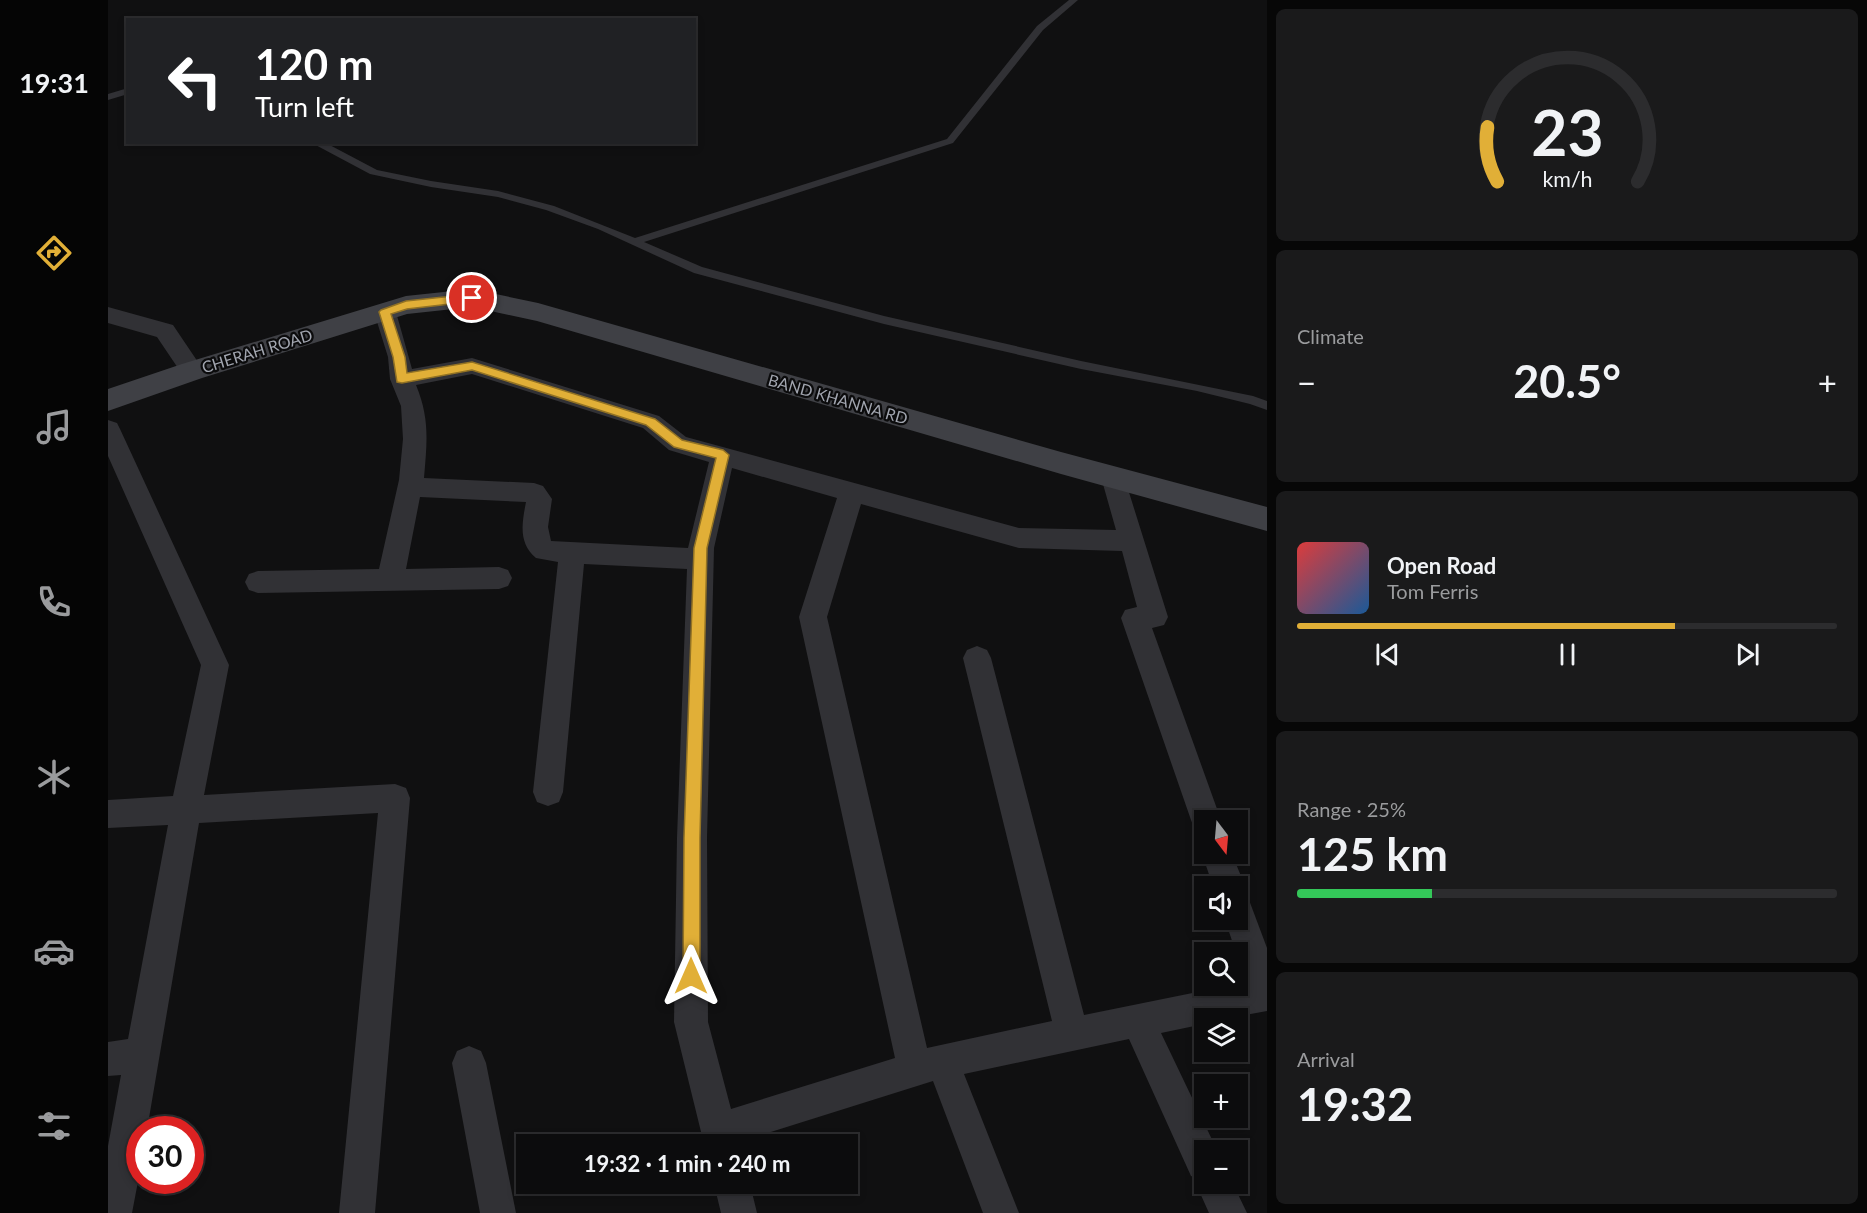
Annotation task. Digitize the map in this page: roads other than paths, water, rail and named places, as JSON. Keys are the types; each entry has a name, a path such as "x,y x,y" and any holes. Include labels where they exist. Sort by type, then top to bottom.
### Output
{"street":[{"name":"BAND KHANNA RD","path":"395,309 472,298 538,312 1267,519"},
{"name":"CHERAH ROAD","path":"108,400 192,371 395,309"},
{"path":"390,580 410,487 415,439 413,405 402,379 395,309"},
{"path":"108,315 165,331 192,371"},
{"path":"402,379 472,366 651,422 678,444 1019,538 1131,541"},
{"path":"108,429 215,665 186,808 114,1213"},
{"path":"719,1134 691,1022 692,838 700,559 723,455"},
{"path":"1113,477 1154,617 1135,618 1202,810"},
{"path":"410,487 534,493 539,499 534,539 538,548 545,551 700,559"},
{"path":"852,491 813,617 929,1065 1001,1213"},
{"path":"548,792 572,552"},
{"path":"258,582 499,578"},
{"path":"977,658 1072,1034"},
{"path":"108,814 395,798 357,1213"},
{"path":"731,1134 929,1065 1267,994 1245,930"},
{"path":"1137,1020 1194,1142"},
{"path":"108,1059 141,1055"},
{"path":"469,1063 498,1213"},
{"path":"734,1194 739,1213"},
{"path":"1219,1194 1228,1213"}],"lane":[{"path":"635,241 950,141 1040,28 1074,0"},
{"path":"108,97 126,92"},
{"path":"319,144 374,172 431,184 498,194 550,208 635,241 698,270 884,320 1082,365 1197,387 1252,400 1267,406"}]}
